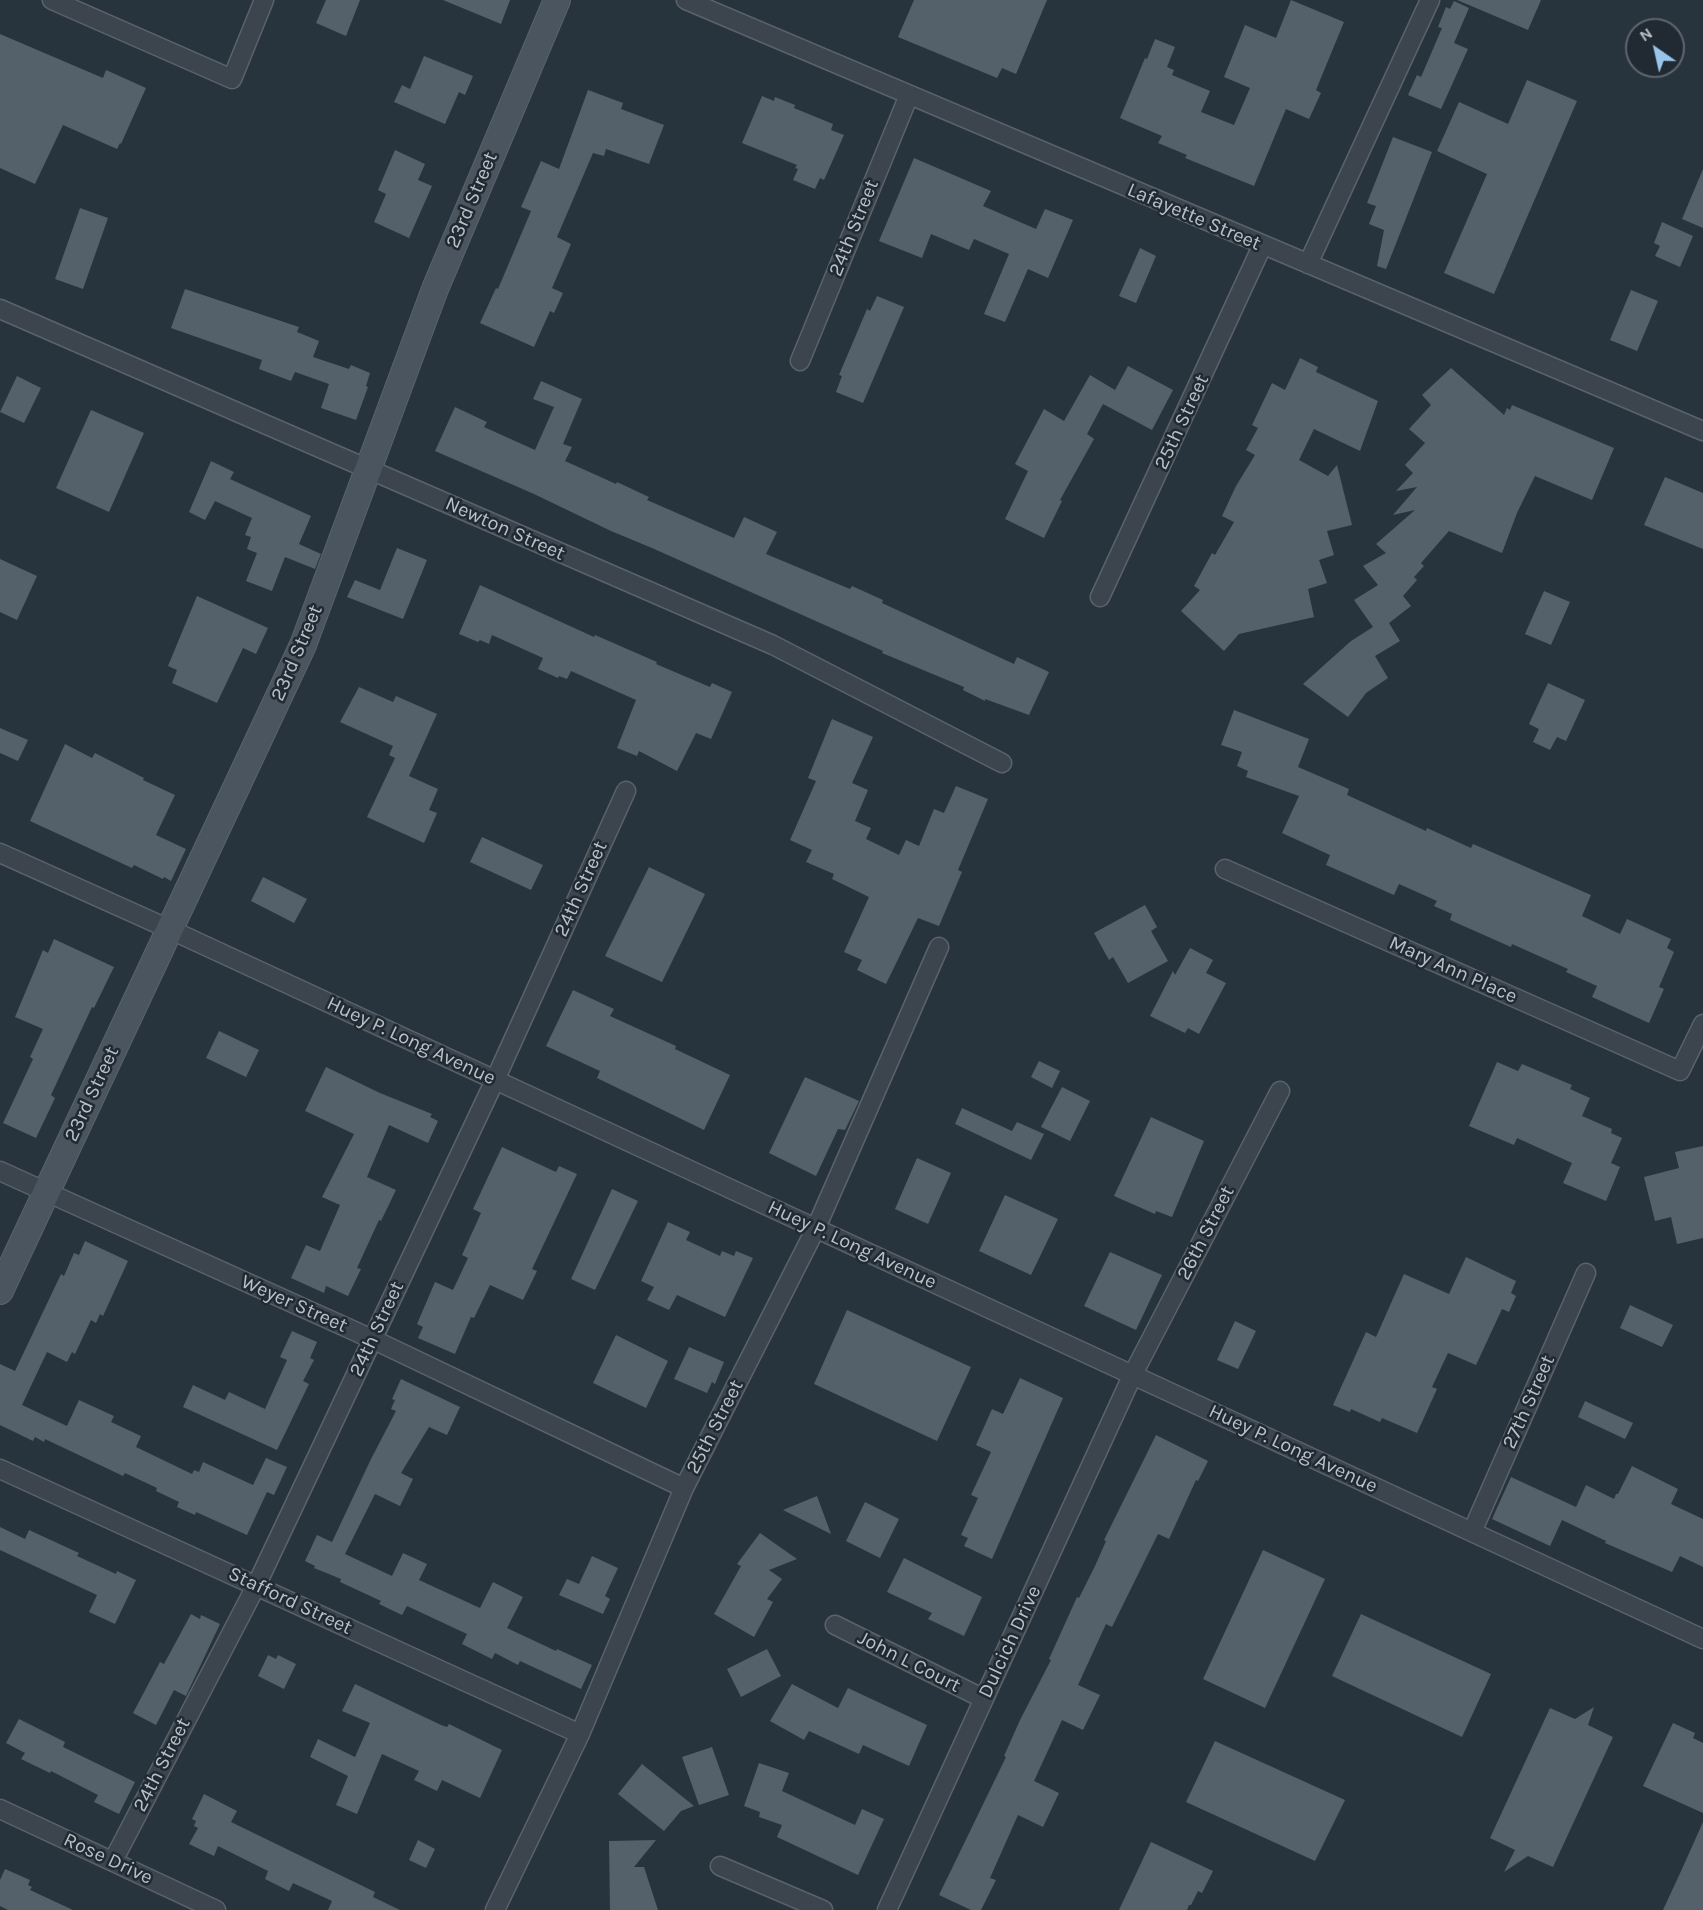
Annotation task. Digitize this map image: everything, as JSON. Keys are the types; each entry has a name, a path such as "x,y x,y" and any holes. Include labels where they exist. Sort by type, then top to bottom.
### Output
{"street":[{"path":"52,0 232,79 264,0"},
{"name":"23rd Street","path":"0,1291 303,645 435,289 557,0"},
{"name":"Lafayette Street","path":"686,0 1703,431"},
{"path":"1308,264 1430,0"},
{"name":"24th Street","path":"800,361 909,95"},
{"name":"25th Street","path":"1100,597 1262,246"},
{"name":"Newton Street","path":"0,309 773,645 1002,763"},
{"name":"24th Street","path":"113,1861 256,1586 495,1080 626,791"},
{"name":"Huey P. Long Avenue","path":"0,853 169,929 1703,1639"},
{"name":"Mary Ann Place","path":"1225,868 1680,1071 1703,1024"},
{"name":"25th Street","path":"495,1910 580,1734 684,1488 816,1228 939,946"},
{"name":"26th Street","path":"1133,1374 1280,1091"},
{"name":"Weyer Street","path":"0,1171 372,1339 684,1488"},
{"name":"27th Street","path":"1472,1532 1587,1273"},
{"name":"Dulcich Drive","path":"887,1910 1133,1374"},
{"name":"Stafford Street","path":"0,1469 580,1734"},
{"name":"John L Court","path":"835,1625 984,1699"},
{"name":"Rose Drive","path":"0,1809 216,1910"},
{"path":"720,1866 823,1910"}],"building":[{"path":"326,0 360,0 346,36 316,23"},
{"path":"443,0 510,0 501,24"},
{"path":"914,0 1047,0 1016,74 1002,68 997,78 898,37"},
{"path":"1291,0 1344,22 1316,90 1321,93 1309,119 1286,109 1254,186 1185,158 1187,155 1158,143 1162,136 1120,118 1155,39 1175,47 1167,67 1174,70 1172,75 1210,91 1201,112 1234,125 1250,88 1224,77 1245,25 1276,38"},
{"path":"1457,0 1541,0 1528,30"},
{"path":"1454,1 1469,8 1454,43 1468,49 1441,109 1408,95 1417,75 1421,77 1442,28 1438,27 1446,7 1450,9"},
{"path":"0,34 103,78 106,70 146,88 117,149 63,125 35,184 0,168"},
{"path":"424,56 473,76 465,95 459,92 445,124 394,102 402,85 410,89"},
{"path":"1527,80 1577,101 1494,294 1444,273 1487,174 1437,151 1459,102 1508,124"},
{"path":"588,90 623,103 621,109 664,125 649,164 606,149 604,156 593,153 557,237 571,244 552,288 563,293 554,313 550,311 534,347 480,323 496,288 498,289 531,211 521,207 541,161 559,169"},
{"path":"762,96 774,101 775,97 795,105 794,108 833,124 831,130 844,135 824,180 820,178 815,189 793,180 798,169 795,168 797,165 742,143"},
{"path":"1393,137 1432,152 1386,269 1377,266 1384,230 1369,224 1376,206 1367,203"},
{"path":"395,150 425,164 418,180 432,186 409,238 374,222 386,194 378,190"},
{"path":"914,158 991,191 983,206 1036,229 1045,209 1073,220 1048,278 1028,269 1005,322 984,314 1009,254 974,239 969,250 931,234 922,258 879,241"},
{"path":"1703,169 1703,228 1682,219"},
{"path":"80,208 108,218 83,289 55,279"},
{"path":"1662,222 1693,236 1680,267 1655,256 1660,246 1654,243"},
{"path":"1140,248 1156,256 1136,303 1119,296"},
{"path":"185,289 299,327 297,332 319,341 313,357 349,369 351,365 370,373 366,386 368,387 356,420 321,408 329,384 295,372 291,381 259,369 262,360 171,328"},
{"path":"1631,290 1658,301 1637,351 1610,340"},
{"path":"877,296 904,307 863,403 836,392 842,376 839,375 867,309 870,311"},
{"path":"1300,358 1318,367 1316,372 1378,401 1360,451 1314,429 1299,460 1328,476 1337,465 1352,525 1327,531 1334,555 1319,560 1327,583 1308,589 1314,617 1239,634 1224,651 1181,611 1200,590 1194,586 1212,553 1215,555 1234,522 1222,516 1236,486 1255,455 1246,450 1258,428 1252,425 1272,383 1285,390"},
{"path":"1128,366 1173,390 1152,430 1103,404 1087,434 1094,439 1060,500 1062,501 1044,538 1005,519 1028,471 1015,464 1044,409 1064,421 1090,375 1115,390"},
{"path":"1451,368 1504,415 1507,408 1510,410 1512,405 1614,448 1592,500 1535,476 1517,513 1502,553 1449,531 1421,563 1424,566 1414,577 1417,580 1403,596 1411,606 1389,623 1400,641 1375,656 1388,678 1366,693 1348,717 1303,684 1351,641 1373,627 1354,600 1378,585 1363,566 1386,553 1376,544 1415,510 1393,515 1417,487 1396,491 1413,473 1405,465 1425,443 1409,429 1431,405 1422,395"},
{"path":"17,376 41,388 24,423 0,412"},
{"path":"541,381 582,399 563,444 572,447 565,461 616,484 617,482 649,497 647,500 734,538 744,517 777,532 766,554 850,589 852,586 883,600 882,603 1014,664 1017,657 1049,672 1029,715 985,699 985,701 963,690 964,687 882,653 883,651 435,451 455,407 487,422 484,427 535,450 554,407 533,399"},
{"path":"91,410 144,433 109,512 56,488"},
{"path":"211,461 234,472 230,479 311,516 299,544 321,554 315,569 285,557 272,591 246,581 257,553 247,549 251,537 245,535 252,518 215,501 205,520 189,512"},
{"path":"1665,477 1703,493 1703,549 1644,525"},
{"path":"397,548 427,560 403,619 347,597 355,580 380,590"},
{"path":"0,559 37,576 17,620 0,612"},
{"path":"480,585 710,687 712,683 732,692 711,739 696,733 677,771 639,751 637,756 617,748 636,700 571,671 567,679 559,676 558,678 538,669 543,658 492,635 489,644 459,634"},
{"path":"1544,591 1570,602 1551,645 1525,634"},
{"path":"197,596 268,628 256,654 243,648 217,703 172,683 177,670 168,666"},
{"path":"1548,683 1585,700 1566,741 1557,737 1550,750 1533,742 1539,729 1529,724"},
{"path":"359,687 393,702 396,696 437,714 409,776 438,789 429,810 437,813 424,843 367,817 395,758 389,755 393,746 340,722"},
{"path":"1234,710 1309,739 1298,767 1349,789 1347,795 1426,831 1427,828 1471,848 1473,844 1591,895 1582,916 1620,934 1627,919 1671,939 1667,948 1674,952 1659,987 1664,989 1649,1023 1592,997 1597,986 1566,972 1568,969 1450,920 1452,914 1434,906 1437,901 1399,884 1394,895 1326,865 1330,855 1282,833 1299,796 1246,777 1248,771 1237,766 1242,752 1221,745"},
{"path":"832,719 873,737 852,783 868,790 855,821 871,828 866,839 899,855 906,840 919,846 934,809 944,813 956,786 988,799 958,870 962,872 939,926 918,918 886,984 857,970 862,960 844,952 869,897 832,879 834,874 806,862 812,850 790,840 816,781 808,778"},
{"path":"0,728 28,740 18,761 0,753"},
{"path":"65,744 92,758 95,753 175,795 156,835 186,849 171,881 134,865 132,868 30,821"},
{"path":"482,837 543,865 531,890 470,862"},
{"path":"649,867 705,894 662,982 605,956"},
{"path":"263,877 307,899 294,923 251,901"},
{"path":"1145,905 1157,927 1151,931 1168,961 1128,983 1113,957 1109,960 1094,933"},
{"path":"54,939 114,967 94,1008 92,1007 51,1095 55,1098 36,1138 3,1123 33,1059 30,1057 43,1029 15,1017 43,950 48,953"},
{"path":"1190,948 1213,960 1206,973 1226,983 1199,1034 1188,1028 1185,1033 1150,1016 1173,971 1175,975"},
{"path":"573,990 614,1009 610,1016 676,1046 675,1049 730,1075 704,1130 597,1078 600,1071 546,1046"},
{"path":"219,1031 259,1050 246,1077 206,1058"},
{"path":"1039,1061 1060,1071 1052,1088 1031,1077"},
{"path":"1497,1062 1518,1071 1522,1064 1572,1085 1570,1089 1590,1098 1582,1116 1612,1129 1611,1133 1622,1138 1611,1163 1620,1167 1606,1201 1563,1183 1572,1163 1517,1138 1514,1145 1469,1126"},
{"path":"326,1067 380,1093 432,1114 430,1117 438,1121 428,1143 389,1125 367,1177 396,1190 357,1268 361,1269 348,1296 326,1286 324,1293 291,1278 306,1245 320,1251 340,1205 322,1197 354,1134 305,1111"},
{"path":"805,1077 859,1101 845,1130 838,1129 816,1176 769,1153"},
{"path":"1062,1087 1090,1101 1070,1141 1041,1127"},
{"path":"962,1108 1012,1131 1017,1122 1044,1134 1031,1160 955,1124"},
{"path":"1151,1117 1204,1141 1172,1217 1156,1211 1155,1214 1114,1196"},
{"path":"1703,1146 1703,1238 1677,1244 1671,1217 1655,1221 1644,1177 1679,1168 1675,1152"},
{"path":"502,1147 556,1172 559,1166 577,1174 532,1269 537,1271 523,1300 490,1285 474,1318 471,1317 455,1354 418,1338 423,1327 417,1324 435,1282 453,1290 468,1258 462,1255 481,1213 473,1209"},
{"path":"917,1158 951,1173 928,1224 895,1209"},
{"path":"612,1189 638,1201 595,1290 571,1279"},
{"path":"1005,1195 1058,1219 1031,1275 979,1251"},
{"path":"668,1222 690,1232 686,1240 720,1256 722,1251 734,1256 736,1251 753,1258 725,1317 677,1295 669,1310 647,1300 654,1287 641,1281"},
{"path":"85,1241 128,1261 103,1316 100,1314 96,1323 91,1320 75,1354 72,1352 67,1362 47,1352 22,1405 67,1426 79,1400 114,1416 111,1422 141,1436 136,1447 192,1474 194,1470 199,1472 203,1462 253,1485 266,1458 287,1467 274,1495 267,1492 247,1535 196,1512 195,1515 177,1507 179,1502 156,1491 157,1488 125,1473 123,1476 45,1439 44,1442 35,1437 33,1441 0,1425 0,1364 15,1371 61,1274 64,1276 74,1253 79,1255"},
{"path":"1110,1252 1162,1275 1136,1330 1084,1306"},
{"path":"1466,1257 1516,1281 1511,1293 1516,1296 1509,1312 1502,1309 1476,1365 1448,1353 1432,1387 1437,1389 1417,1433 1382,1418 1380,1422 1351,1409 1350,1412 1333,1405 1366,1332 1376,1337 1404,1274 1449,1294"},
{"path":"1630,1305 1673,1325 1662,1347 1620,1328"},
{"path":"847,1310 971,1367 937,1441 814,1384"},
{"path":"1235,1321 1256,1331 1238,1369 1217,1360"},
{"path":"292,1331 317,1342 310,1358 314,1360 303,1381 309,1384 277,1450 183,1407 193,1385 225,1400 229,1392 265,1409 287,1360 280,1357"},
{"path":"616,1335 668,1361 646,1408 593,1383"},
{"path":"689,1347 724,1362 715,1384 712,1382 707,1393 674,1379"},
{"path":"1020,1378 1063,1398 992,1559 964,1546 968,1538 961,1535 978,1498 971,1495 991,1452 976,1445 992,1409 1003,1414"},
{"path":"401,1379 460,1407 447,1435 429,1427 401,1473 413,1479 400,1506 375,1494 345,1554 392,1576 403,1553 427,1564 419,1580 480,1608 493,1582 523,1597 507,1628 592,1665 581,1689 520,1661 518,1665 495,1653 492,1659 462,1644 467,1634 407,1606 402,1615 379,1604 381,1601 340,1582 341,1579 314,1568 315,1566 305,1561 317,1535 332,1542 396,1411 391,1409 395,1400 392,1399"},
{"path":"1585,1401 1633,1423 1625,1439 1578,1417"},
{"path":"1156,1435 1208,1461 1198,1481 1196,1480 1169,1539 1158,1534 1112,1627 1106,1624 1078,1685 1100,1695 1083,1730 1062,1720 1034,1781 1059,1793 1043,1827 1018,1815 990,1878 996,1880 981,1910 971,1910 939,1895 1006,1757 1004,1756 1020,1720 1051,1660 1049,1659 1077,1597 1079,1598 1095,1566 1106,1541 1104,1540"},
{"path":"1632,1466 1678,1489 1671,1504 1703,1519 1703,1567 1680,1556 1672,1572 1605,1543 1606,1541 1562,1520 1550,1546 1492,1519 1511,1477 1576,1507 1586,1485 1614,1499"},
{"path":"817,1496 831,1534 783,1510"},
{"path":"865,1502 899,1519 880,1558 846,1541"},
{"path":"0,1527 25,1539 29,1530 79,1553 77,1556 116,1574 117,1571 136,1580 115,1624 89,1612 97,1595 0,1550"},
{"path":"760,1533 797,1559 769,1570 782,1579 767,1599 773,1602 754,1637 714,1614 741,1566 737,1564"},
{"path":"1263,1550 1325,1579 1265,1708 1203,1679"},
{"path":"592,1556 618,1568 605,1596 610,1599 603,1614 559,1595 567,1579 579,1584"},
{"path":"904,1558 982,1597 964,1636 928,1619 932,1613 887,1592"},
{"path":"191,1614 200,1619 201,1615 220,1624 186,1696 174,1690 156,1725 133,1713 160,1662 164,1664"},
{"path":"1361,1614 1491,1674 1462,1737 1332,1676"},
{"path":"767,1649 781,1676 741,1697 727,1669"},
{"path":"268,1655 276,1659 278,1655 296,1664 284,1689 258,1676"},
{"path":"355,1684 441,1725 447,1727 449,1724 502,1750 480,1798 442,1780 437,1791 414,1780 419,1771 382,1754 357,1814 336,1805 348,1776 310,1757 318,1739 355,1757 370,1723 342,1711"},
{"path":"792,1684 838,1708 848,1688 927,1725 909,1766 863,1745 859,1754 809,1731 804,1740 770,1721"},
{"path":"1594,1707 1588,1725 1613,1737 1553,1867 1528,1856 1504,1872 1515,1850 1490,1838 1550,1708 1575,1719"},
{"path":"19,1719 65,1742 63,1747 135,1782 119,1814 94,1802 98,1795 51,1771 50,1773 21,1759 25,1753 6,1743"},
{"path":"1673,1723 1695,1733 1693,1738 1703,1743 1703,1813 1643,1786"},
{"path":"1215,1741 1345,1800 1315,1861 1186,1802"},
{"path":"712,1747 729,1795 699,1805 682,1757"},
{"path":"759,1763 789,1773 782,1791 855,1825 862,1809 884,1819 858,1875 777,1837 782,1825 759,1817 760,1812 744,1806"},
{"path":"642,1764 694,1806 681,1811 664,1831 618,1794"},
{"path":"204,1794 237,1811 231,1822 375,1892 373,1897 400,1910 328,1910 332,1901 293,1883 289,1891 265,1879 268,1871 218,1846 214,1856 189,1844 198,1828 194,1826 196,1821 192,1819"},
{"path":"1703,1822 1703,1910 1663,1910 1682,1869"},
{"path":"418,1840 435,1849 426,1868 409,1860"},
{"path":"656,1840 634,1867 644,1867 658,1910 610,1910 609,1841"},
{"path":"1151,1842 1213,1871 1202,1893 1198,1891 1187,1910 1119,1910"},
{"path":"5,1869 30,1880 28,1885 32,1887 30,1890 73,1910 8,1910 0,1906 0,1880"}]}
